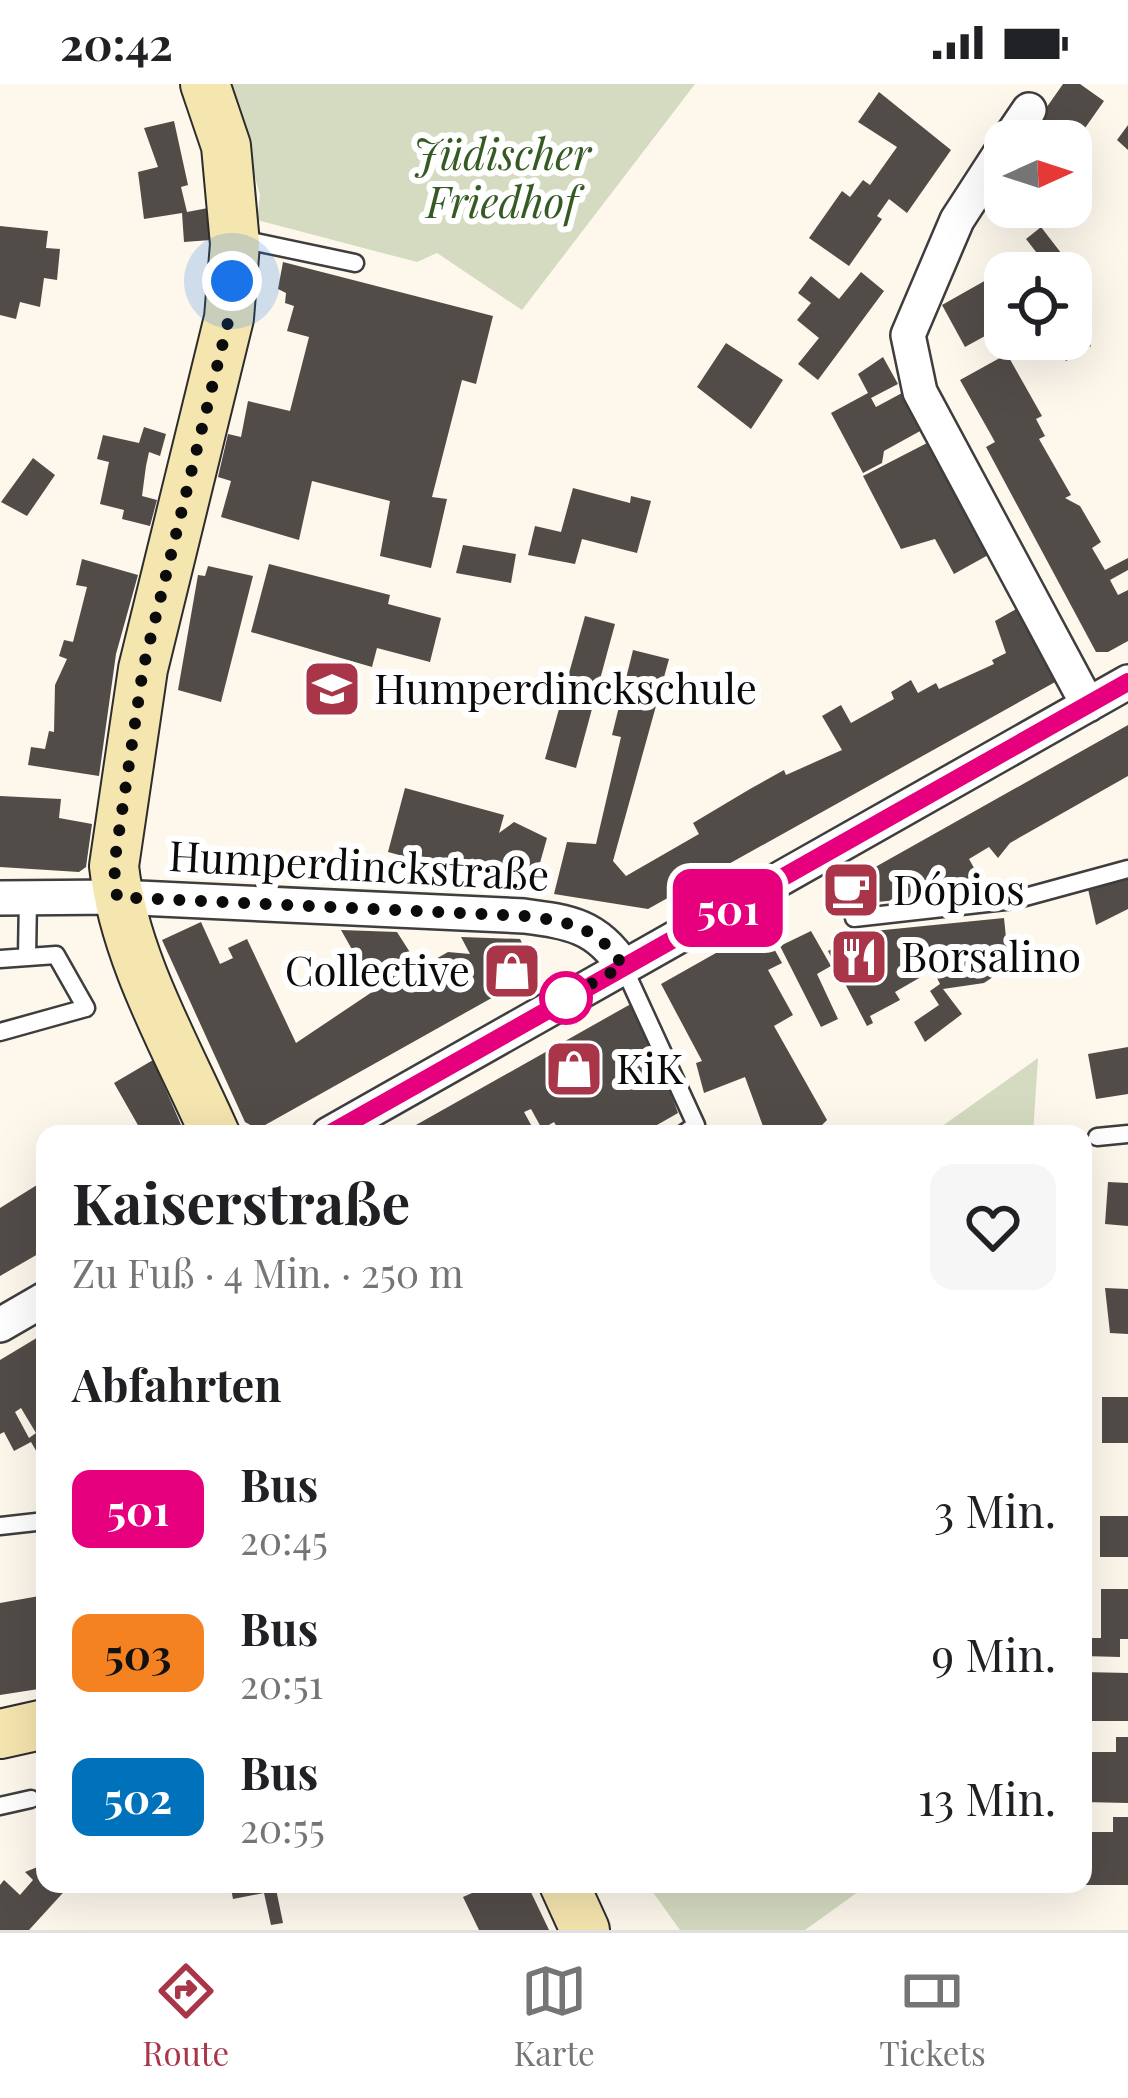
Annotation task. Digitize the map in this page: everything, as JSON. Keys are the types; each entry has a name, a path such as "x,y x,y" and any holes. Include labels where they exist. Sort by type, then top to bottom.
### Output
{"main road":[{"path":"205,84 226,146 234,237 229,318 143,669 114,866 117,897 211,1125"},
{"path":"0,1734 36,1726"},
{"path":"568,1893 585,1930"}],"street":[{"path":"1023,120 1029,110"},
{"path":"984,179 957,220 908,334 920,392 1088,705"},
{"path":"345,1125 1128,682"},
{"name":"Humperdinckstraße","path":"14,898 117,897 557,921 582,926 605,938 623,966"},
{"path":"0,1325 36,1304"}],"lane":[{"path":"234,237 355,263"},
{"path":"854,918 1014,900 1128,869"},
{"path":"14,898 27,957"},
{"path":"0,959 56,955 86,1008 0,1032"},
{"path":"623,966 696,1125"},
{"path":"1096,1137 1128,1134"},
{"path":"0,1526 36,1522"},
{"path":"0,1806 31,1799"}],"green space":[{"name":"Jüdischer Friedhof","path":"229,84 695,84 522,310 437,253 417,262 257,220 260,195"},
{"path":"1038,1058 1034,1125 944,1125"},
{"path":"653,1893 856,1893 805,1930 680,1930"}],"building":[{"path":"1063,84 1080,84 1104,101 1091,120 1038,120"},
{"path":"879,92 951,150 907,213 889,199 877,216 882,219 849,266 809,238 842,191 850,197 863,180 870,185 897,147 858,122"},
{"path":"174,121 188,185 181,187 187,212 208,208 211,240 184,242 182,213 144,219 138,172 158,167 144,128"},
{"path":"1128,125 1128,150 1117,140"},
{"path":"0,226 48,231 46,248 60,249 57,280 44,278 40,307 20,302 16,319 0,315"},
{"path":"1042,228 1060,252 1036,252 1026,239"},
{"path":"283,262 493,316 476,384 462,380 432,497 447,499 431,568 380,556 390,501 312,481 299,540 221,517 231,481 218,477 228,434 241,437 248,401 290,411 309,337 287,331 294,306 285,303 286,293 278,289"},
{"path":"861,272 884,291 818,380 798,364 819,338 797,320 811,303 798,293 811,276 839,299"},
{"path":"984,281 984,337 965,347 942,305"},
{"path":"726,343 783,380 751,429 697,387"},
{"path":"883,357 898,384 871,398 876,407 902,393 922,430 884,451 882,463 863,473 831,413 868,393 858,374"},
{"path":"996,360 1010,360 1042,416 1036,419 1045,436 1039,439 1071,495 1065,498 1080,506 1101,542 1092,548 1105,570 1128,558 1128,570 1110,580 1118,595 1128,590 1128,641 1108,652 1096,652 986,447 995,442 960,380"},
{"path":"144,427 166,434 160,456 149,452 146,466 142,496 157,500 150,526 122,519 124,510 100,504 109,462 97,459 103,435 139,443"},
{"path":"929,442 990,554 954,574 935,539 901,549 863,476"},
{"path":"33,458 55,475 27,516 1,502"},
{"path":"573,488 630,503 631,496 651,501 637,553 582,539 575,564 528,555 535,526 561,532"},
{"path":"463,545 516,554 511,583 456,573"},
{"path":"82,559 138,575 116,654 99,776 28,765 31,747 45,749 49,731 54,732 55,685 67,659 59,656 64,640 73,642 87,587 76,585"},
{"path":"269,564 390,595 388,604 441,618 430,662 377,648 372,667 251,632"},
{"path":"208,566 253,576 221,702 178,690 198,575 205,576"},
{"path":"1018,608 1057,681 648,909 554,894 567,842 596,844 621,737 612,735 633,650 669,659 613,861 626,876 699,834 693,823 750,789 784,770 786,775 842,750 822,716 841,705 851,723 894,699 891,692 911,680 918,693 936,683 939,689 994,664 992,660 1006,653 995,621"},
{"path":"585,616 615,624 576,768 545,759"},
{"path":"1128,725 1128,776 1010,843 998,858 989,847 969,859 987,891 847,905 838,888"},
{"path":"405,788 504,815 499,833 514,822 547,838 532,891 388,852"},
{"path":"0,796 61,799 59,818 92,824 86,867 79,872 0,867"},
{"path":"1128,877 1128,909 1096,925 1088,889"},
{"path":"1004,918 1009,967 995,968 996,975 984,983 943,989 962,1014 925,1042 914,1022 939,1005 930,991 940,984 933,970 895,992 900,1000 870,1016 873,1023 867,1026 828,951 864,932"},
{"path":"201,922 220,964 233,958 228,948 247,939 296,1043 375,990 341,930 397,932 420,968 448,952 470,954 461,937 520,939 538,972 265,1125 251,1125 245,1122 162,940"},
{"path":"762,927 782,963 768,970 793,1015 774,1026 827,1120 822,1125 763,1125 745,1077 704,1093 696,1063 702,1061 661,984"},
{"path":"811,931 831,966 817,974 838,1019 821,1027 780,946"},
{"path":"629,1005 638,1008 645,1023 678,1113 657,1125 540,1125 531,1109 524,1112 531,1125 416,1125"},
{"path":"1128,1047 1128,1094 1096,1099 1088,1054"},
{"path":"153,1060 181,1125 138,1125 114,1083"},
{"path":"1108,1182 1128,1183 1128,1226 1105,1224"},
{"path":"36,1186 36,1255 0,1276 0,1208"},
{"path":"1105,1288 1128,1289 1128,1334 1110,1333"},
{"path":"36,1338 36,1433 36,1451 31,1442 14,1451 4,1432 0,1434 0,1360","holes":["21,1408 36,1433 29,1438 15,1412"]},
{"path":"1102,1397 1128,1397 1128,1443 1102,1443"},
{"path":"1100,1516 1128,1516 1128,1557 1100,1557"},
{"path":"1101,1589 1128,1589 1128,1639 1120,1639 1120,1657 1092,1656 1092,1638 1101,1638"},
{"path":"36,1597 36,1689 0,1695 0,1603"},
{"path":"1092,1672 1128,1673 1128,1721 1092,1721"},
{"path":"1116,1737 1128,1737 1128,1803 1092,1802 1092,1752 1116,1752"},
{"path":"1113,1817 1128,1817 1128,1885 1092,1885 1092,1832 1113,1832"},
{"path":"36,1868 36,1893 63,1893 29,1930 0,1930 0,1885 4,1880 20,1895 33,1880 25,1872"},
{"path":"232,1893 264,1893 233,1899"},
{"path":"264,1893 277,1893 283,1923 271,1925"},
{"path":"531,1893 549,1930 479,1930 463,1897"}],"bus line":[{"name":"501","path":"345,1125 1128,682"}],"place":[{"name":"Humperdinckschule","path":"332,689"},
{"name":"Dópios","path":"851,890"},
{"name":"Borsalino","path":"859,957"},
{"name":"Collective","path":"512,971"},
{"name":"KiK","path":"574,1069"}],"route":[{"path":"232,281 229,318 143,669 114,866 117,897 524,916 582,926 605,938 623,966 566,998"}]}
